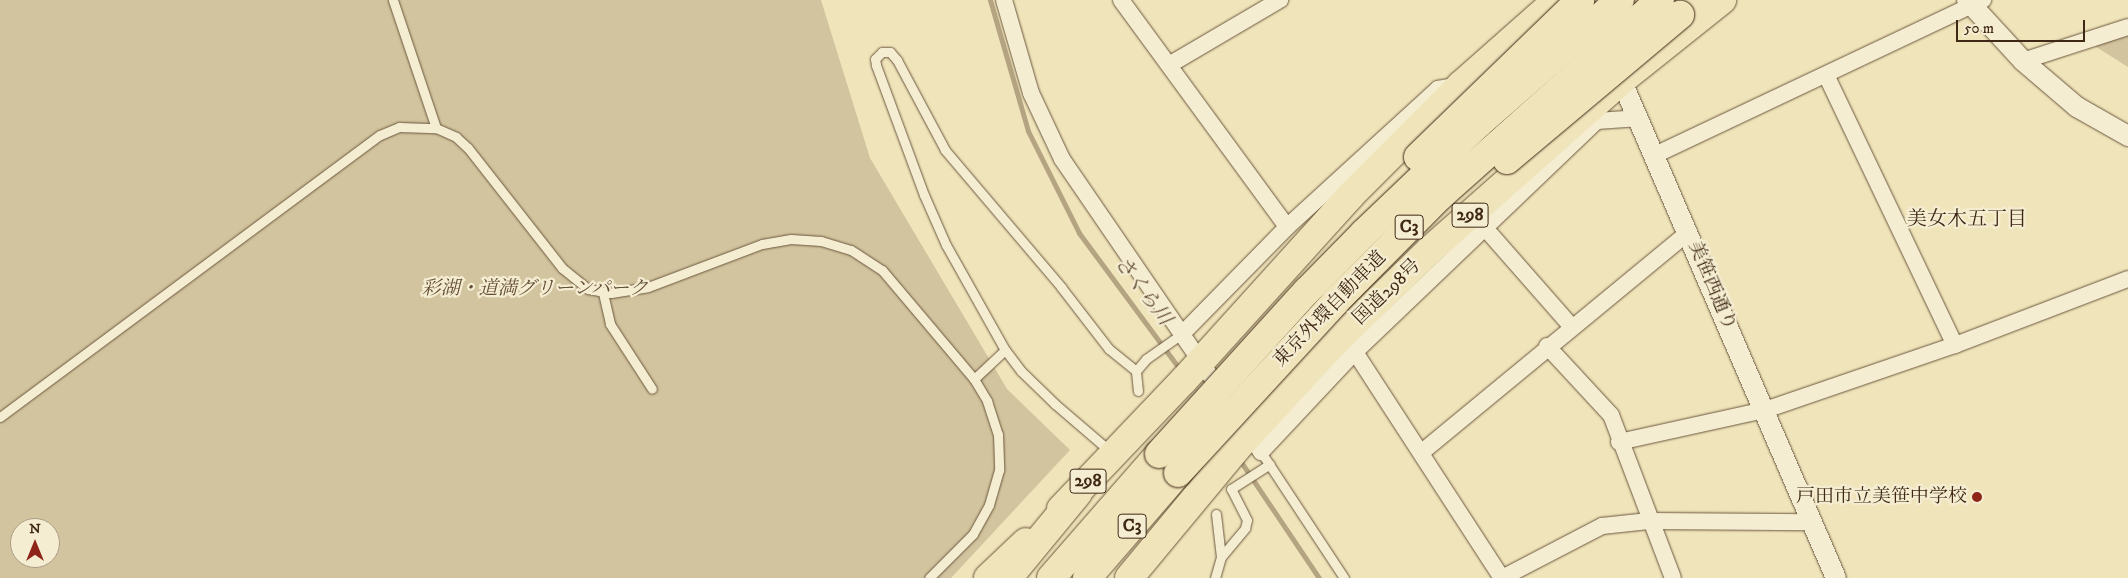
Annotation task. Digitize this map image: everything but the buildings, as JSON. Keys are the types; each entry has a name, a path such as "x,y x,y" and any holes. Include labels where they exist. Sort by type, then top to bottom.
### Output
{"highway":[{"name":"298","path":"988,578 1078,493 1193,370 1350,196 1461,85 1557,0"},
{"path":"1307,291 1354,229 1409,167 1456,117 1580,0"},
{"name":"東京外環自動車道","path":"1051,578 1307,291 1477,125 1620,0"},
{"name":"東京外環自動車道","path":"1087,578 1286,354 1439,197 1660,0"},
{"path":"1286,354 1533,137 1699,0"},
{"name":"国道298号","path":"1129,578 1247,457 1335,342 1430,250 1623,79 1722,0"},
{"path":"1008,578 1078,493"}],"street":[{"path":"1004,0 1031,93 1062,159 1179,336 1193,370 1247,457 1597,121 1640,118"},
{"path":"1121,0 1287,227"},
{"path":"1168,65 1259,5 1280,0"},
{"name":"美笹西通り","path":"1575,0 1623,79 1836,578"},
{"path":"1656,155 1827,77 1834,69 1974,2 2023,62 2077,107 2128,136"},
{"path":"2023,62 2128,27"},
{"path":"1827,77 1955,345"},
{"path":"1179,336 1287,227 1438,89 1461,85"},
{"path":"1485,228 1572,327"},
{"path":"1422,452 1548,346 1689,232"},
{"path":"1619,442 1765,410 1955,345 2128,280"},
{"path":"1548,346 1611,415 1619,442 1672,578"},
{"path":"1355,352 1422,452 1502,578 1602,526 1649,521 1812,522"}],"lane":[{"path":"393,0 436,128"},
{"path":"1113,454 1055,404 1021,371 1005,350 946,245 924,195 876,66 875,59 882,52 890,52 897,60 945,150 1061,287 1109,349 1136,371"},
{"path":"0,417 380,135 399,127 436,128 456,137 480,162 567,274 588,289 602,293 648,287 776,240 821,241 851,250 882,270 974,379 987,401 998,434 1000,459 994,492 972,534 929,578"},
{"path":"602,293 613,329 652,389"},
{"path":"1138,391 1135,385 1136,371 1146,359 1179,336"},
{"path":"974,379 1005,350"},
{"path":"1221,557 1245,528 1247,520 1231,489 1247,457 1344,578"},
{"path":"1215,578 1221,557 1216,514"}],"green space":[{"name":"彩湖・道満グリーンパーク","path":"0,0 821,0 870,158 1007,389 1070,450 951,578 0,578"},
{"path":"2128,31 2128,67 2090,43"}],"waterway":[{"name":"さくら川","path":"990,0 1028,131 1079,233 1181,371"},
{"name":"さくら川","path":"1239,459 1319,578"}],"place":[{"name":"戸田市立美笹中学校","path":"1977,497"}],"district":[{"name":"美女木五丁目","path":"1967,219"}]}
